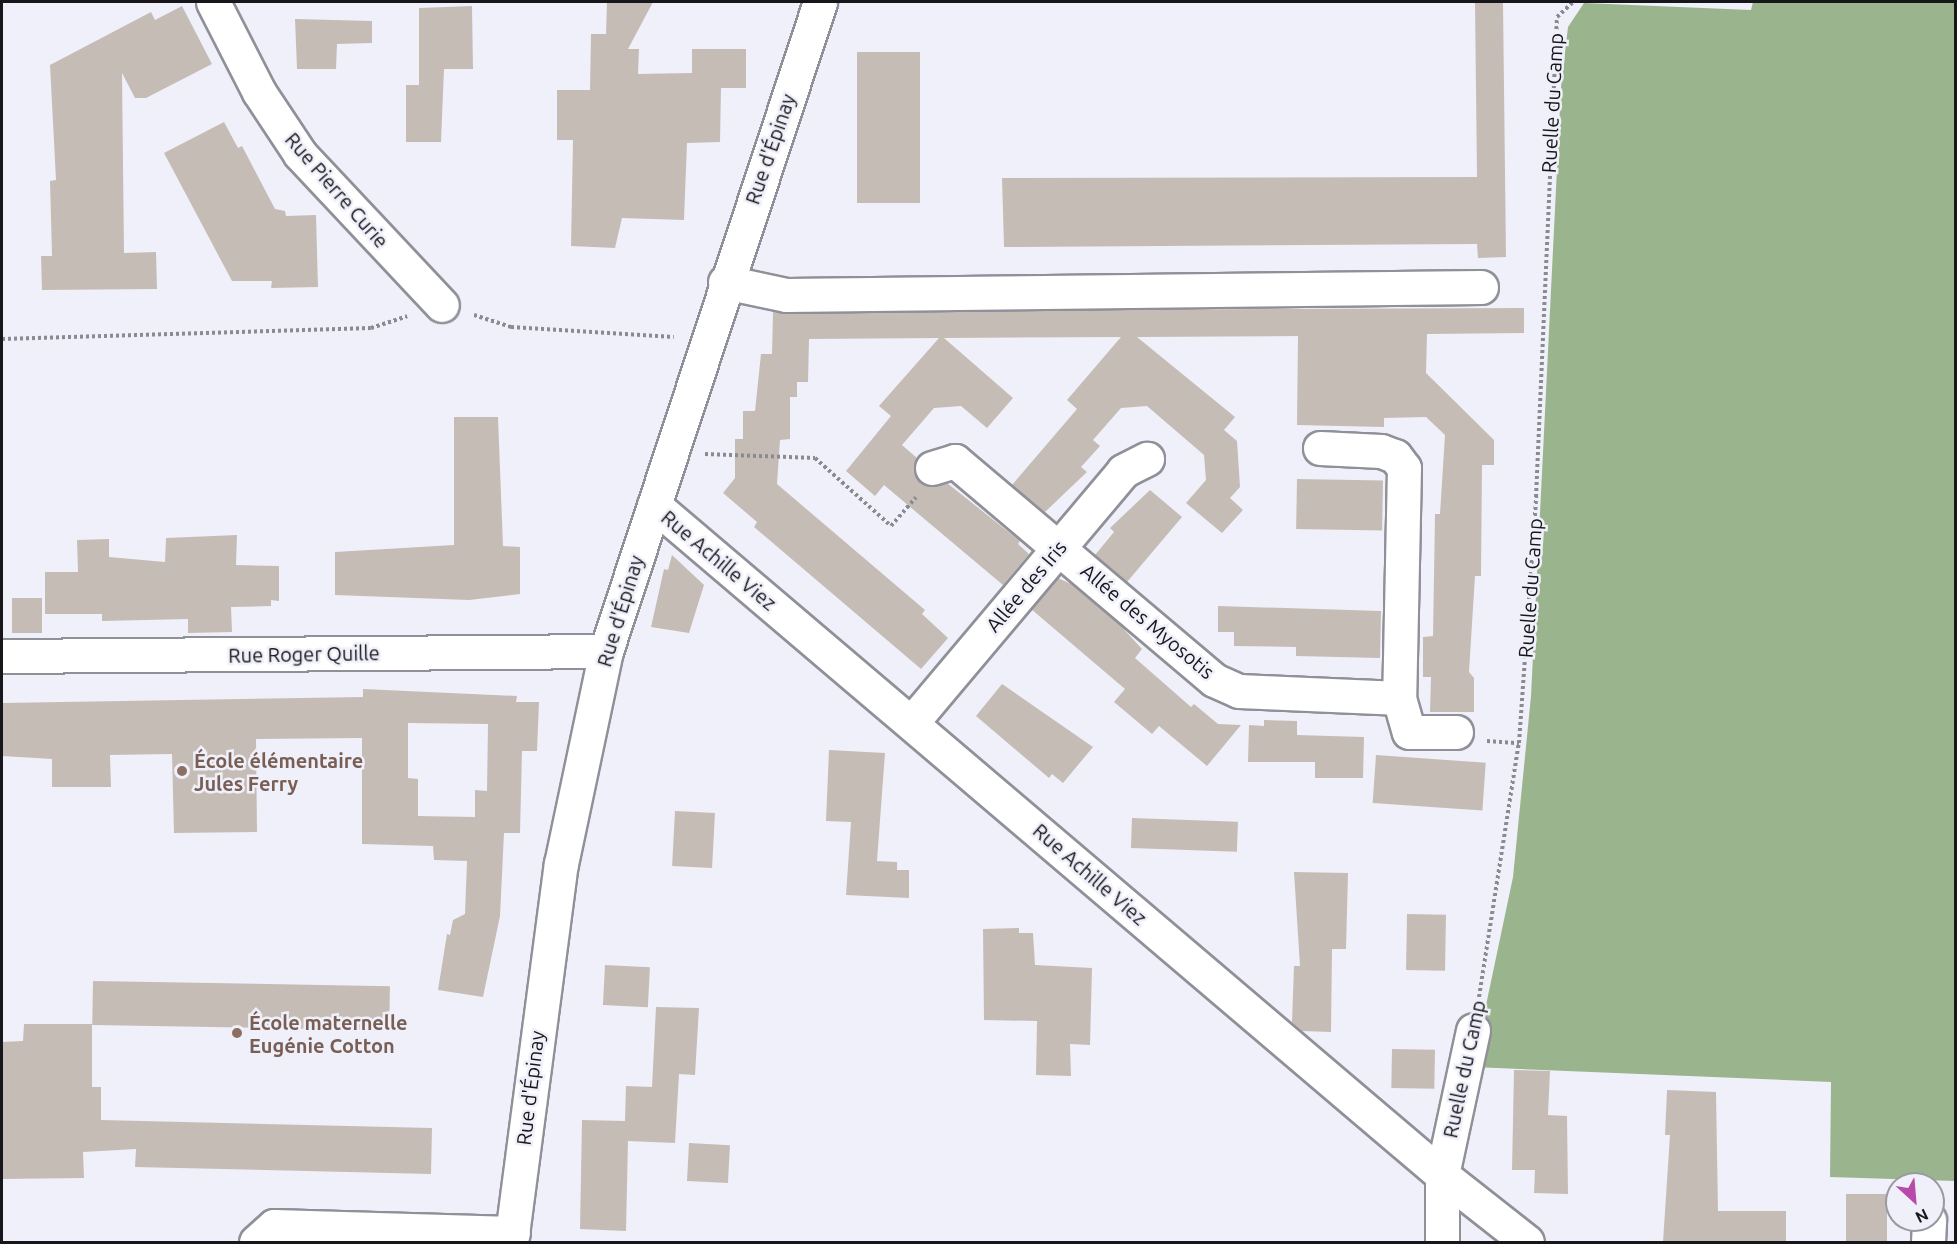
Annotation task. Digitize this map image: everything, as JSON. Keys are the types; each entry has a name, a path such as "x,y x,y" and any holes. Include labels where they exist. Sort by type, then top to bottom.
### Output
{"street":[{"name":"Rue Pierre Curie","path":"213,2 259,92 300,154 442,305"},
{"name":"Rue d'Épinay","path":"512,1238 561,864 606,651 706,339 820,2"},
{"path":"725,282 786,295 1481,287"},
{"path":"1320,448 1382,451 1395,456 1404,468 1399,698 1408,732 1456,732"},
{"name":"Allée des Iris","path":"912,722 1124,471 1147,459"},
{"name":"Allée des Myosotis","path":"932,468 955,461 1059,546 1214,680 1239,691 1399,698"},
{"name":"Rue Achille Viez","path":"654,505 912,722 1442,1175 1527,1242"},
{"name":"Rue Roger Quille","path":"2,656 606,651"},
{"name":"Ruelle du Camp","path":"1442,1242 1442,1175 1473,1030"},
{"path":"255,1242 274,1226 512,1238"}],"path":[{"name":"Ruelle du Camp","path":"1473,1030 1519,743 1536,497 1557,17 1573,2"},
{"path":"2,339 371,328 442,305 510,327 706,339"},
{"path":"672,446 704,454 814,458 891,526 927,484 932,468"}],"green space":[{"path":"1753,2 1955,2 1955,1181 1945,1181 1945,1172 1885,1172 1885,1179 1830,1177 1831,1082 1473,1067 1513,877 1531,696 1561,87 1568,27 1584,3 1751,10"}],"building":[{"path":"607,2 653,2 628,49 639,49 638,74 692,73 692,49 746,49 746,88 721,88 720,142 687,143 684,220 622,218 615,248 571,246 573,140 557,140 557,90 590,90 591,34 606,34"},
{"path":"1475,2 1503,2 1506,257 1478,258 1477,244 1004,247 1002,178 1477,177"},
{"path":"182,6 212,64 146,98 135,98 122,73 124,253 156,252 157,289 42,290 41,256 52,256 50,181 56,180 50,65 151,12 155,20"},
{"path":"472,6 473,69 444,69 441,142 406,142 406,85 419,85 419,8"},
{"path":"295,19 372,21 372,43 337,44 336,69 297,69"},
{"path":"857,52 920,52 920,203 857,203"},
{"path":"224,122 238,148 242,146 275,209 285,211 286,216 316,215 318,287 271,288 272,281 232,281 164,153"},
{"path":"1524,308 1524,333 1427,334 1426,373 1494,440 1494,465 1482,465 1481,576 1475,576 1469,672 1474,678 1474,712 1430,712 1431,677 1423,677 1423,637 1433,636 1435,514 1440,514 1445,435 1426,417 1384,418 1384,427 1297,425 1298,336 1137,337 1235,417 1224,430 1237,441 1240,487 1230,498 1243,510 1222,533 1186,503 1206,480 1204,455 1147,406 1121,408 1093,440 1100,446 1081,467 1087,472 1045,512 1012,485 1077,409 1067,400 1121,337 944,338 1013,398 987,428 961,406 934,408 902,445 917,458 914,473 920,482 928,486 947,483 1020,541 1018,544 1029,554 1003,585 884,485 875,496 846,471 891,416 879,406 939,338 809,339 808,382 797,382 797,397 790,397 790,439 780,440 777,484 925,610 922,614 948,638 921,669 754,527 757,522 723,493 735,478 735,439 743,439 743,411 755,411 761,354 772,354 773,311"},
{"path":"454,417 498,417 503,546 520,547 520,594 469,600 335,595 335,552 454,545"},
{"path":"1297,479 1383,481 1382,530 1296,529"},
{"path":"1150,490 1182,517 1127,582 1095,555 1114,532 1110,528"},
{"path":"237,535 236,565 279,566 279,601 271,600 271,606 231,607 232,632 188,633 188,619 102,621 102,614 45,614 45,572 78,572 77,540 109,539 109,557 165,562 166,538"},
{"path":"672,555 704,585 689,633 651,627 664,569 668,570"},
{"path":"1058,578 1071,584 1120,625 1142,649 1135,658 1191,707 1194,704 1218,724 1241,725 1207,766 1159,726 1152,734 1114,702 1125,689 1031,609"},
{"path":"12,598 42,598 42,633 12,633"},
{"path":"1218,606 1381,611 1380,658 1296,656 1296,647 1234,646 1234,632 1218,632"},
{"path":"1002,684 1093,747 1063,783 1052,774 1049,778 976,716"},
{"path":"363,689 517,696 516,702 539,702 537,751 522,751 520,833 504,833 500,916 483,997 438,990 447,934 450,935 453,920 465,914 467,861 434,860 433,846 362,844 362,738 256,739 257,832 174,833 172,754 110,755 111,787 52,787 52,759 2,756 2,703 363,697","holes":["408,723 488,724 487,791 475,790 475,817 418,816 418,779 408,778"]},
{"path":"1264,720 1297,721 1297,735 1364,737 1363,778 1315,778 1315,762 1248,762 1249,725 1264,726"},
{"path":"829,750 885,753 877,861 897,862 897,870 909,870 909,898 846,895 851,822 826,821"},
{"path":"1376,755 1486,763 1482,811 1373,803"},
{"path":"675,811 715,813 712,868 672,866"},
{"path":"1132,818 1238,822 1237,852 1131,848"},
{"path":"1294,872 1348,873 1346,949 1332,949 1331,1032 1302,1031 1292,1022 1294,966 1300,966"},
{"path":"1407,914 1446,915 1445,971 1406,970"},
{"path":"1019,928 1019,933 1033,933 1035,965 1092,968 1090,1045 1070,1044 1071,1076 1036,1075 1037,1021 984,1020 983,929"},
{"path":"605,965 650,967 648,1007 603,1005"},
{"path":"93,981 390,986 389,1030 92,1025"},
{"path":"656,1007 699,1008 695,1075 679,1074 675,1143 628,1141 626,1231 580,1229 582,1120 625,1121 626,1086 652,1087"},
{"path":"24,1024 92,1024 92,1087 101,1087 101,1120 432,1128 431,1174 135,1167 136,1149 83,1152 84,1178 2,1179 2,1042 23,1041"},
{"path":"1392,1049 1435,1050 1434,1089 1391,1088"},
{"path":"1514,1070 1550,1071 1548,1115 1567,1116 1568,1194 1534,1193 1535,1170 1512,1170"},
{"path":"1667,1090 1716,1092 1718,1211 1786,1211 1786,1242 1663,1242 1670,1135 1665,1135"},
{"path":"689,1143 730,1145 728,1183 687,1181"},
{"path":"1846,1194 1885,1194 1887,1242 1846,1242"}],"place":[{"name":"École élémentaire Jules Ferry","path":"182,771"},
{"name":"École maternelle Eugénie Cotton","path":"237,1033"}]}
